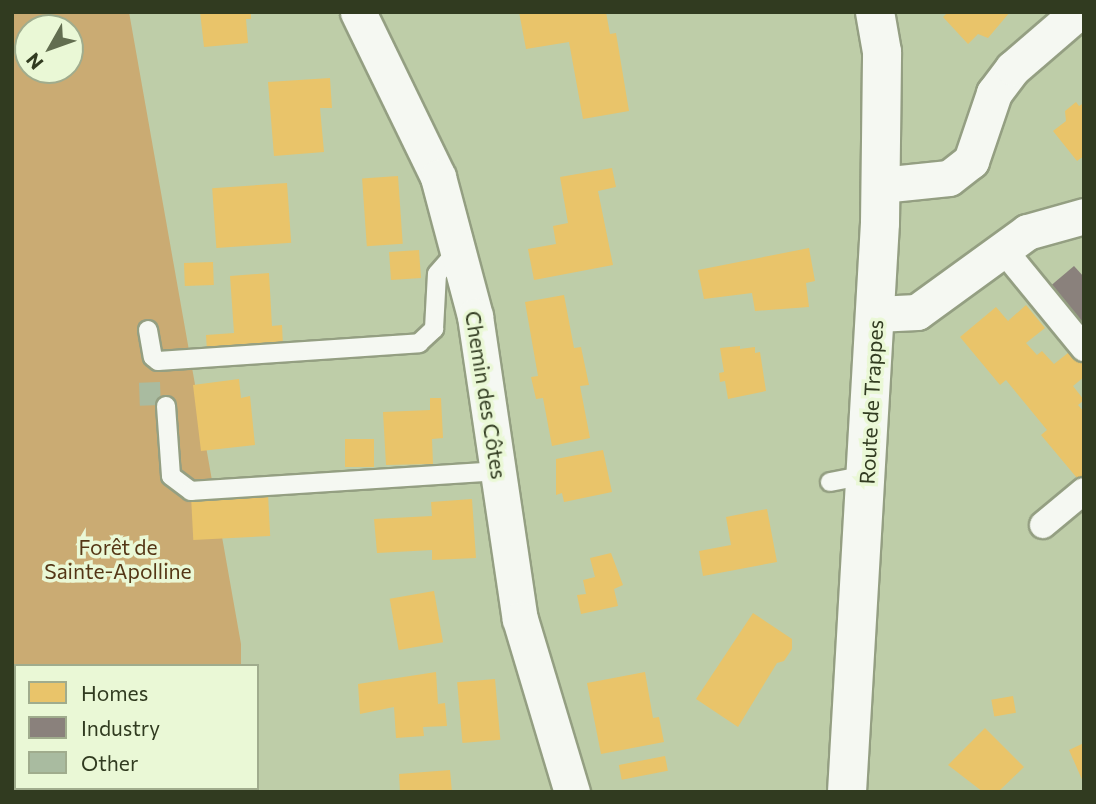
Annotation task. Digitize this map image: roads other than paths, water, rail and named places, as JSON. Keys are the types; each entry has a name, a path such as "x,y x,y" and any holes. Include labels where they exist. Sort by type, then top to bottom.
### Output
{"main road":[{"name":"Route de Trappes","path":"847,792 848,479 876,314 881,185 881,52 876,12"}],"street":[{"name":"Chemin des Côtes","path":"358,12 438,177 475,316 520,618 572,792"},
{"path":"881,185 949,178 971,160 1000,85 1013,68 1078,12"},
{"path":"876,314 917,312 1027,232 1084,216"},
{"path":"1003,249 1084,348"},
{"path":"1043,525 1084,491"}],"lane":[{"path":"148,330 153,357 158,361 419,343 434,329 437,274 457,251"},
{"path":"166,406 171,476 191,491 498,471"}],"park label":[{"name":"Forêt de Sainte-Apolline","path":"118,559"}]}
